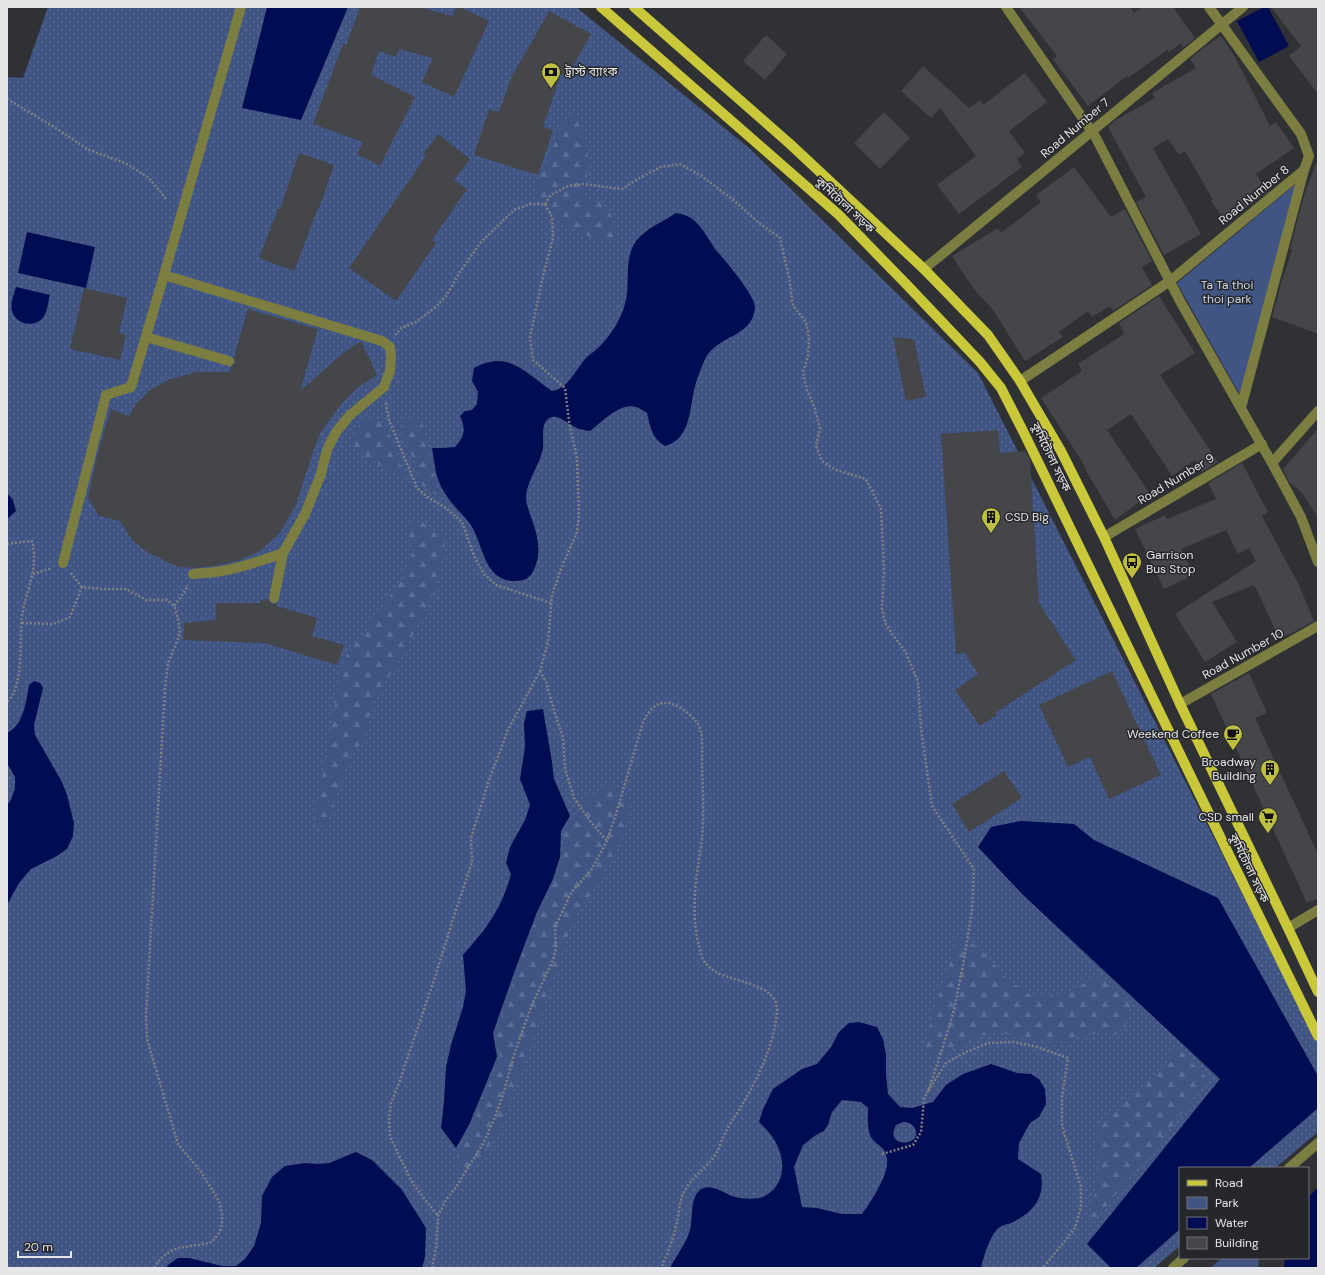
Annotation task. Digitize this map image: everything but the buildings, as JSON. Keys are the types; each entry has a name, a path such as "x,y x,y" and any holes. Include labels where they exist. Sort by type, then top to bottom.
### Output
{"main road":[{"name":"কুর্মিটোলা সড়ক","path":"601,7 839,215 980,362 1001,388 1318,1036"},
{"name":"কুর্মিটোলা সড়ক","path":"634,7 790,144 924,270 988,335 1020,381 1061,451 1104,537 1180,704 1318,992"}],"street":[{"path":"63,563 106,394 131,387 241,7"},
{"path":"1006,7 1095,136 1180,301 1262,444 1301,517 1318,562"},
{"path":"1209,7 1301,134 1309,156 1304,170"},
{"name":"Road Number 7","path":"924,270 1242,7"},
{"name":"Road Number 8","path":"1020,381 1170,281 1304,170"},
{"name":"Road Number 8","path":"1241,408 1304,170"},
{"path":"164,275 382,341 390,347 390,371 384,387 350,415 336,432 305,514 282,553 274,598"},
{"path":"146,337 228,361"},
{"path":"1272,463 1318,411"},
{"name":"Road Number 9","path":"1104,537 1262,444"},
{"path":"193,574 222,571 260,562 282,553"},
{"name":"Road Number 10","path":"1180,704 1318,626"},
{"path":"1288,928 1318,910"},
{"path":"1290,1167 1318,1143"},
{"path":"1173,1268 1183,1259"}],"path":[{"path":"7,99 87,149 127,164 149,178 167,200"},
{"path":"545,204 550,195 568,186 583,184 622,189 661,167 680,164 700,175 732,199 759,223 780,238 788,271 793,306 806,322 809,337 808,356 802,373 820,428 816,446 822,461 836,470 866,478 881,510 884,569 882,609 886,625 906,653 918,682 921,729 932,806 974,869 972,911 962,972 954,1010 928,1091"},
{"path":"386,344 401,328 416,322 436,308 446,296 460,272 481,242 514,210 530,204 545,204"},
{"path":"438,1216 413,1184 390,1137 389,1120 391,1103 436,974 452,919 472,862 471,838 489,780 508,730 540,671 548,642 552,595 561,569 577,532 580,515 577,459 569,421 565,388 533,360 530,337 553,238 552,217 545,204"},
{"path":"384,387 389,420 417,488 429,498 446,508 462,522 475,558 484,574 496,585 551,603"},
{"path":"7,544 32,541 35,553 32,574 24,604 20,671 11,698 7,702"},
{"path":"32,574 63,563 82,587 126,589 146,600 167,600 174,606 178,618 180,634 168,663 165,688 146,1015 147,1039 178,1144 201,1172 219,1201 222,1214 222,1225 212,1242 181,1247 173,1250 166,1254 154,1268"},
{"path":"174,606 185,592 193,574"},
{"path":"22,623 53,624 70,617 82,587"},
{"path":"540,671 546,682 563,737 565,768 574,798 590,821 607,841"},
{"path":"432,1268 436,1249 438,1216 446,1200 456,1187 484,1142 495,1117 531,1006 553,960 556,949 555,927 571,893 592,868 607,841 643,722 650,709 662,702 671,703 682,709 692,717 700,728 704,804 702,841 697,868 695,927 700,951 706,965 714,970 765,990 773,998 777,1009 776,1026 766,1059 714,1157 692,1180 684,1193 676,1228 661,1268"},
{"path":"882,1154 912,1145 921,1132 924,1099 928,1091 946,1063 966,1052 989,1043 1014,1042 1037,1047 1068,1058 1062,1097 1062,1126 1081,1187 1081,1207 1075,1228 1042,1268"}],"green space":[{"path":"48,7 576,7 749,148 978,373 1318,1043 1318,1132 1276,1167 1179,1167 1179,1247 1154,1268 7,1268 7,77 23,78"},
{"path":"575,115 586,144 589,162 584,197 600,200 611,214 617,238 601,242 562,224 538,197 535,189 553,150 560,123"},
{"name":"Ta Ta thoi thoi park","path":"1298,182 1240,395 1177,283"},
{"path":"368,419 378,420 387,427 405,476 386,468 355,451 355,432 360,425"},
{"path":"406,419 422,420 427,450 440,498 423,486 419,470 402,436"},
{"path":"421,521 445,539 441,570 428,607 410,641 371,706 368,726 360,745 351,754 326,827 314,825 341,670 350,646 362,638 403,577 414,549 407,529"},
{"path":"610,784 627,795 629,809 620,844 573,921 502,1125 472,1171 454,1163 472,1127 500,1057 496,1034 517,969 538,914 555,880 563,857 563,831 589,798"},
{"path":"958,939 978,946 1008,980 1031,995 1049,997 1075,990 1092,977 1114,983 1131,1004 1124,1033 1086,1034 1065,1043 1049,1042 999,1032 977,1036 961,1046 933,1057 924,1048 931,1020"},
{"path":"1178,1048 1209,1080 1086,1231 1099,1177 1096,1131 1165,1064"},
{"path":"1221,1259 1259,1259 1258,1268 1210,1268"}],"water":[{"path":"267,7 348,7 301,120 242,108"},
{"path":"1264,7 1268,7 1289,46 1259,62 1237,21"},
{"path":"676,213 689,217 698,224 715,249 746,287 754,303 755,309 752,318 747,326 741,331 717,345 710,351 705,359 696,383 687,424 684,431 673,442 665,446 654,436 647,413 636,407 624,407 618,410 590,431 578,429 557,417 549,418 546,421 544,424 543,448 526,497 538,542 537,561 533,572 526,579 521,581 511,581 502,579 495,574 490,567 472,527 451,502 442,488 438,480 432,448 455,447 463,436 464,429 460,416 465,411 472,410 477,404 478,392 472,381 474,368 486,363 497,361 507,362 525,371 552,391 563,387 586,358 607,339 621,316 627,296 628,264 632,248 636,241 650,229"},
{"path":"27,232 95,247 86,288 18,273"},
{"path":"16,287 50,295 46,311 41,320 32,324 27,324 18,320 14,316 12,311 12,299"},
{"path":"7,493 13,500 16,511 7,519"},
{"path":"34,681 40,683 43,688 34,725 35,735 62,782 67,795 74,823 73,836 67,849 57,856 31,869 19,883 7,905 7,805 11,800 15,788 15,777 7,763 7,733 13,729 21,719 29,685"},
{"path":"543,709 554,779 570,816 561,831 560,857 553,879 537,912 493,1033 497,1057 469,1125 456,1148 441,1128 446,1067 466,991 463,955 492,918 507,887 511,874 506,863 510,847 525,820 530,805 520,779 525,747 524,723 527,711"},
{"path":"1021,821 1074,824 1094,840 1218,898 1318,1076 1318,1108 1250,1167 1179,1167 1179,1230 1136,1268 1111,1268 1087,1244 1220,1079 1022,894 978,847 991,827"},
{"path":"859,1022 877,1027 883,1039 886,1055 888,1094 900,1107 912,1108 933,1102 946,1085 963,1074 991,1064 1017,1073 1031,1074 1039,1079 1045,1089 1046,1104 1039,1117 1030,1123 1019,1143 1018,1159 1041,1174 1042,1182 1040,1196 1033,1208 1022,1217 996,1230 988,1246 981,1268 670,1268 688,1235 691,1226 694,1200 698,1192 706,1187 710,1187 735,1197 753,1199 765,1196 777,1185 781,1177 782,1162 777,1145 773,1138 759,1122 763,1109 773,1089 802,1069 817,1064 831,1047 839,1032 849,1023","holes":["842,1100 861,1102 868,1108 868,1125 871,1138 882,1147 887,1160 886,1170 881,1183 874,1197 862,1214 842,1214 817,1208 802,1207 794,1167 803,1145 824,1131 828,1125 832,1112","903,1122 912,1125 916,1133 914,1138 910,1141 899,1142 895,1139 894,1133 896,1125"]},
{"path":"356,1152 372,1160 402,1190 426,1228 425,1257 422,1268 166,1268 178,1258 189,1258 222,1266 236,1266 245,1259 254,1246 261,1223 262,1196 272,1177 285,1166 305,1163 329,1163"},
{"path":"1318,1187 1318,1268 1284,1268 1285,1259 1309,1259 1309,1197"}],"place":[{"name":"ট্রাস্ট ব্যাংক","path":"551,89"},
{"name":"CSD Big","path":"991,534"},
{"name":"Garrison Bus Stop","path":"1132,579"},
{"name":"Weekend Coffee","path":"1233,751"},
{"name":"Broadway Building","path":"1270,786"},
{"name":"CSD small","path":"1268,834"}]}
